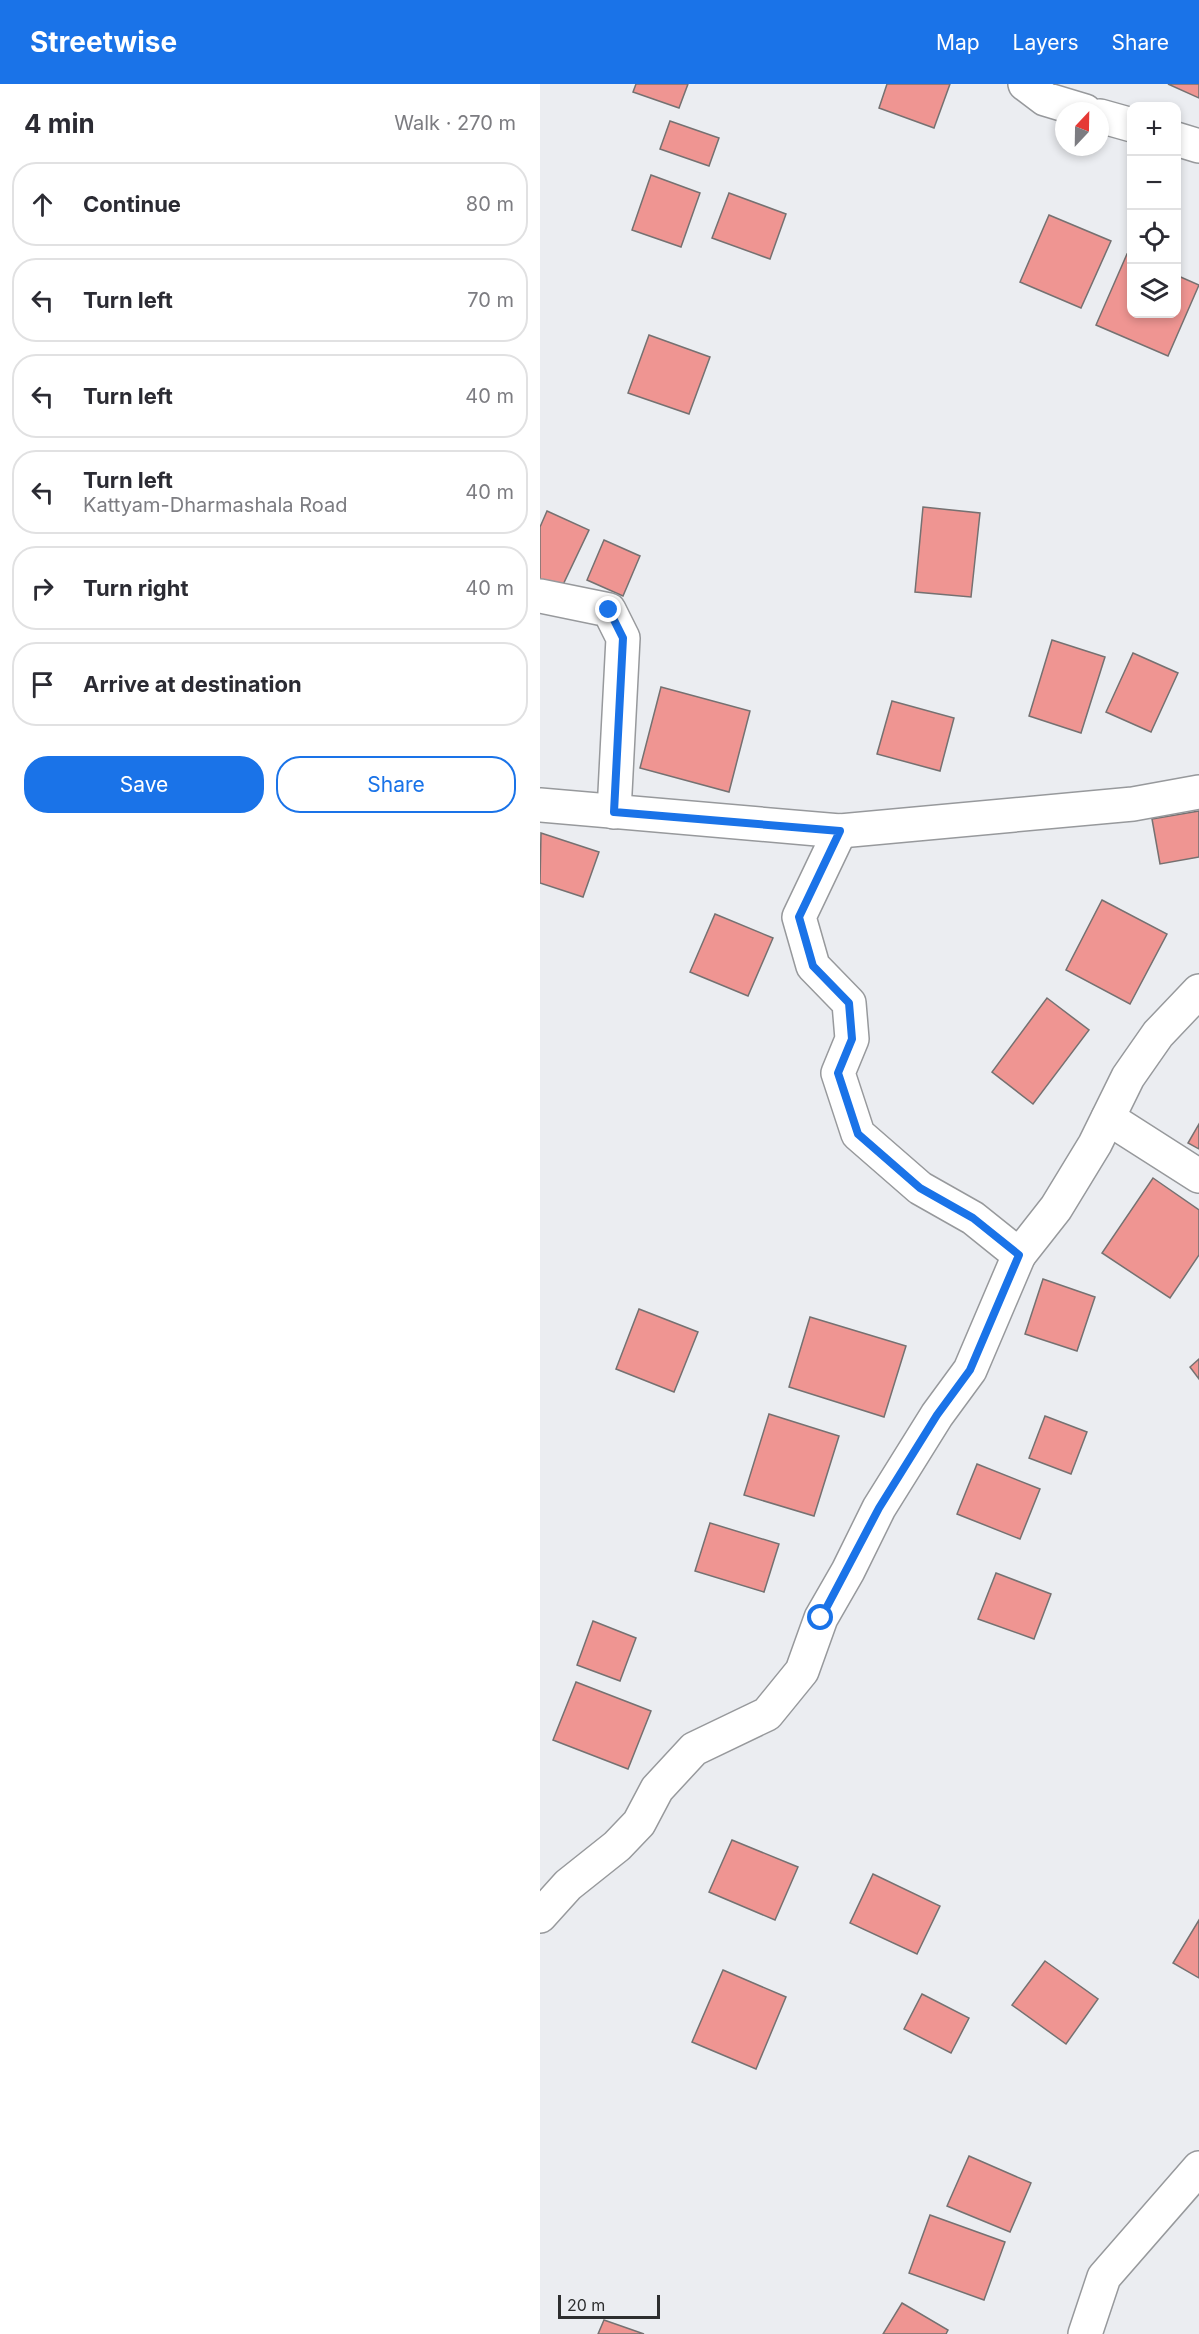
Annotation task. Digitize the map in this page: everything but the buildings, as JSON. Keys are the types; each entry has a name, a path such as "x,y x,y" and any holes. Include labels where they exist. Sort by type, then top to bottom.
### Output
{"street":[{"path":"1025,84 1045,99 1055,102"},
{"path":"1109,119 1127,124"},
{"path":"1181,141 1199,146"},
{"path":"540,596 609,610 623,638 614,812"},
{"path":"540,805 840,831 1133,804 1199,792"},
{"path":"840,831 799,917 813,966 849,1003 852,1039 838,1073 858,1134 920,1188 973,1218 1019,1255"},
{"path":"540,1916 568,1885 632,1831 639,1823 657,1789 694,1749 767,1714 802,1671 821,1618 879,1508 937,1415 970,1370 1019,1255 1056,1208 1095,1144 1128,1077 1158,1034 1199,991"},
{"path":"1108,1118 1199,1176"},
{"path":"1086,2334 1104,2277 1199,2168"}],"route":[{"path":"609,610 623,638 614,812 840,831 799,917 813,966 849,1003 852,1039 838,1073 858,1134 920,1188 973,1218 1019,1255 970,1370 937,1415 903,1473 879,1508 848,1571 821,1618"}]}
